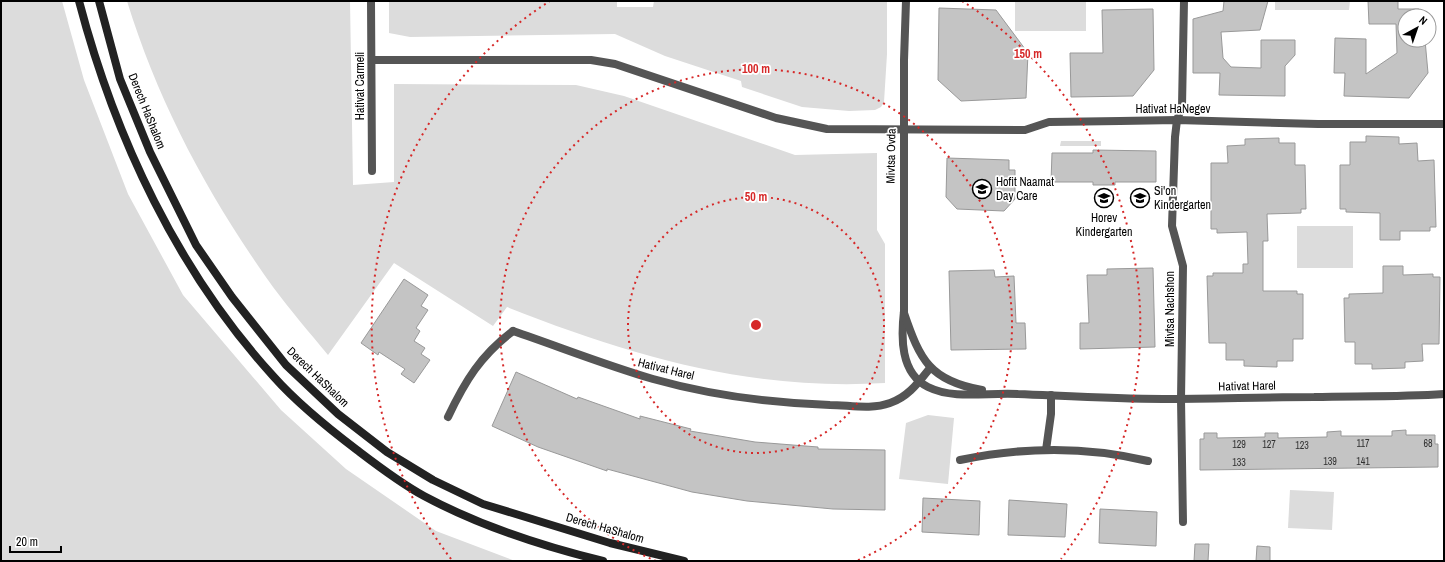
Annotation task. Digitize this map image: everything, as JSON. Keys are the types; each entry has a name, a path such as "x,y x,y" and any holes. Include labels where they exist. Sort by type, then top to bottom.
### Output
{"street":[{"path":"79,1 105,86 157,206 182,253 217,308 275,379 334,433 402,483 425,496 494,528 569,553 603,561"},
{"name":"Derech HaShalom","path":"99,1 120,79 150,152 196,245 232,297 286,365 338,414 387,452 433,480 483,504 610,542 684,561"},
{"name":"Hativat Carmeli","path":"371,1 372,171"},
{"name":"Mivtsa Ovda","path":"906,1 904,311 901,332 903,350 909,366 920,381"},
{"name":"Mivtsa Nachshon","path":"1183,522 1180,398 1182,266 1172,226 1175,137 1177,120 1182,106 1184,1"},
{"name":"Hativat HaNegev","path":"372,60 591,60 622,66 790,121 827,129 1026,130 1049,122 1177,120 1318,124 1444,124"},
{"name":"Mivtsa Ovda","path":"904,311 917,350 930,368"},
{"name":"Hativat Harel","path":"448,417 463,389 483,358 494,346 513,331 581,356 654,379 728,395 765,401 873,407 889,404 903,397 920,381 930,368 956,383 997,393"},
{"name":"Hativat Harel","path":"920,381 927,386 947,393 960,394 997,393 1180,398 1444,394"},
{"path":"1046,450 1051,414 1051,395"},
{"path":"960,460 1004,452 1046,450 1107,453 1148,461"}],"shaded area":[{"path":"1,1 62,1 84,80 128,194 183,295 281,410 346,469 436,531 515,561 1,561"},
{"path":"127,1 350,1 353,185 394,182 394,84 576,85 624,96 795,155 877,153 877,230 885,244 885,383 835,384 786,381 739,375 692,366 645,355 599,341 507,307 493,326 394,263 328,355 293,313 250,254 228,220 188,150 154,77"},
{"path":"389,1 617,1 617,7 653,7 654,1 887,1 887,54 884,102 881,107 875,110 849,111 802,107 742,87 741,81 665,56 615,34 410,37 389,33"},
{"path":"1015,1 1086,1 1086,31 1015,31"},
{"path":"1275,1 1350,1 1349,10 1275,10"},
{"path":"1061,141 1101,141 1101,146 1060,146"},
{"path":"1297,226 1353,226 1353,268 1297,268"},
{"path":"928,415 954,418 948,484 899,479 906,423"},
{"path":"1290,490 1334,492 1332,530 1288,528"}],"building":[{"path":"1224,1 1268,1 1260,30 1221,32 1223,58 1231,67 1261,68 1261,40 1295,40 1295,55 1285,66 1285,96 1219,95 1220,73 1193,73 1193,19 1223,11"},
{"path":"1368,1 1398,1 1397,48 1426,48 1428,73 1409,98 1344,96 1345,73 1334,73 1335,38 1366,39 1366,74 1397,53 1396,24 1369,24"},
{"path":"939,8 996,10 1028,53 1026,98 961,101 938,80"},
{"path":"1153,9 1154,70 1133,96 1071,97 1070,53 1103,53 1102,10"},
{"path":"1366,136 1399,137 1399,144 1417,143 1418,161 1434,160 1436,227 1430,227 1430,231 1400,231 1400,240 1380,240 1380,213 1346,212 1346,209 1340,209 1340,165 1350,165 1350,142 1366,142"},
{"path":"1279,138 1279,143 1295,143 1295,165 1305,165 1306,209 1301,209 1301,213 1267,214 1268,241 1263,241 1263,291 1297,291 1297,294 1303,294 1303,339 1293,339 1293,361 1277,361 1277,367 1244,366 1244,360 1226,360 1226,343 1209,343 1207,276 1213,276 1213,273 1243,273 1243,264 1248,264 1247,232 1217,233 1217,229 1211,229 1211,163 1228,163 1227,146 1245,145 1245,139"},
{"path":"1093,150 1156,151 1156,182 1115,182 1115,185 1093,185 1093,182 1051,182 1052,153 1093,153"},
{"path":"947,158 1009,160 1009,170 1015,170 1015,199 1004,211 957,209 946,197"},
{"path":"1383,266 1403,266 1403,275 1433,274 1433,277 1440,277 1439,344 1422,344 1423,361 1405,362 1405,368 1372,369 1372,364 1355,364 1355,342 1345,342 1344,298 1349,298 1349,294 1383,293"},
{"path":"1153,268 1155,347 1080,349 1080,323 1089,323 1087,275 1107,275 1107,269"},
{"path":"994,270 995,277 1014,276 1016,323 1025,323 1026,349 951,350 949,271"},
{"path":"404,279 428,295 421,306 428,310 416,328 420,331 414,341 425,348 421,354 430,360 414,383 401,374 405,369 379,352 378,355 361,343"},
{"path":"516,372 577,399 578,397 640,419 640,416 691,429 690,431 755,442 818,447 818,449 885,450 885,510 833,509 747,501 692,492 607,469 607,471 538,447 492,426"},
{"path":"1406,430 1406,435 1435,435 1435,444 1438,444 1438,467 1200,470 1200,439 1204,439 1204,433 1217,433 1217,438 1265,437 1265,433 1278,433 1278,438 1327,437 1327,432 1341,431 1341,436 1392,436 1392,431"},
{"path":"923,498 980,501 979,535 922,532"},
{"path":"1009,500 1067,504 1065,537 1008,535"},
{"path":"1100,509 1157,512 1156,546 1099,543"},
{"path":"1195,544 1209,544 1208,561 1194,561"},
{"path":"1257,546 1270,547 1270,561 1256,561"}],"place":[{"name":"Hofit Naamat Day Care","path":"982,189"},
{"name":"Horev Kindergarten","path":"1104,198"},
{"name":"Si'on Kindergarten","path":"1140,198"}]}
